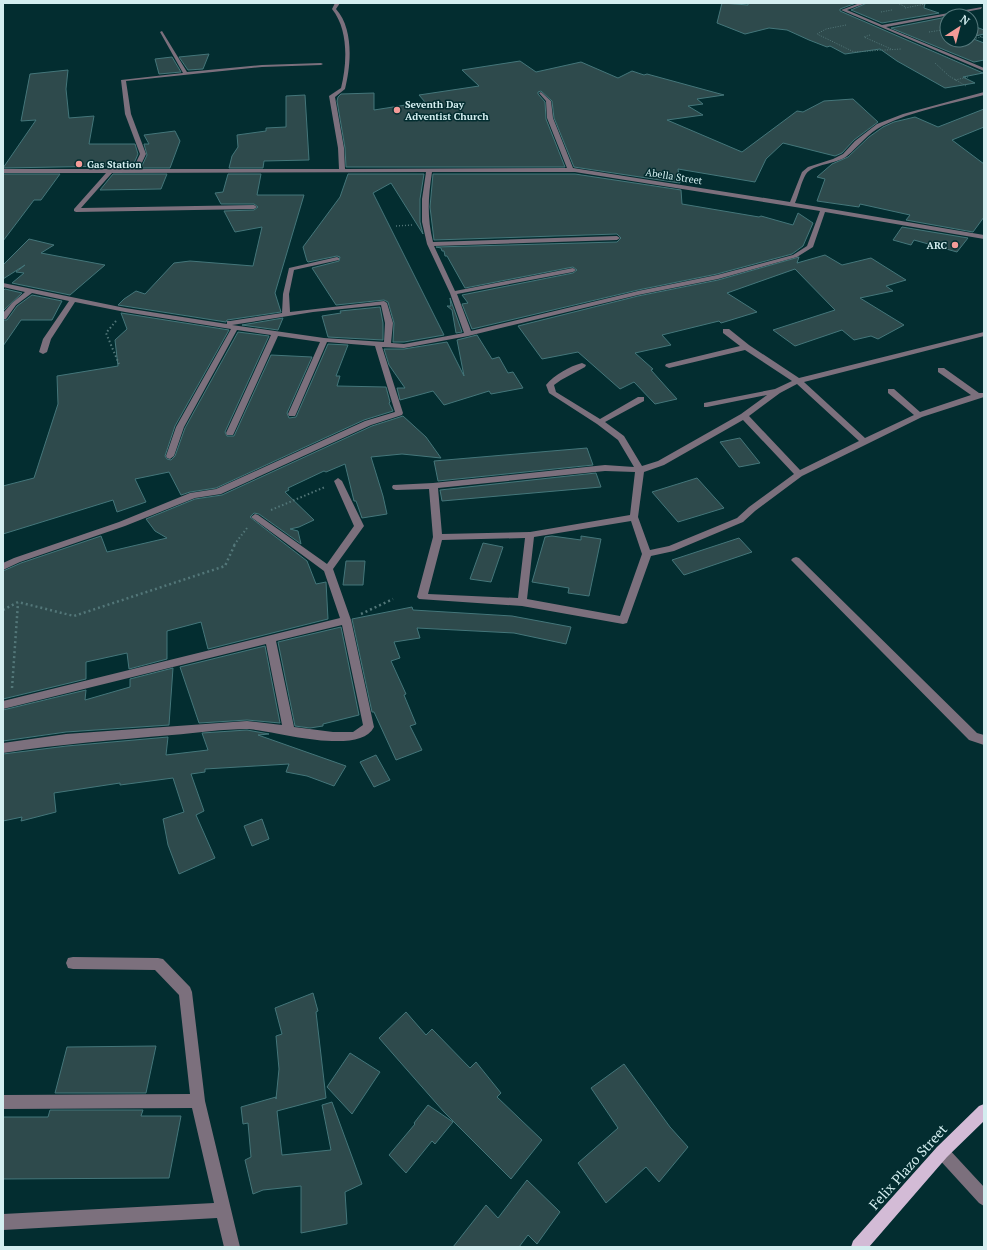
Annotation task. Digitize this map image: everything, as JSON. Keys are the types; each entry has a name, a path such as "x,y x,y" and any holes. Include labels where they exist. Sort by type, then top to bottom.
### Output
{"main road":[{"name":"Felix Plazo Street","path":"859,1247 942,1152 984,1111"}],"street":[{"path":"338,3 334,9 339,13 344,32 347,45 348,65 343,89 332,96 342,170"},
{"path":"864,3 843,10 984,70"},
{"path":"968,3 983,9"},
{"path":"882,26 983,9"},
{"path":"162,32 186,74"},
{"path":"135,171 144,154 128,114 123,80 262,66 321,64"},
{"path":"541,93 548,101 550,118 571,170"},
{"path":"792,204 804,173 810,168 835,160 845,155 857,142 879,125 905,115 983,93"},
{"name":"Abella Street","path":"3,170 571,170 792,204 984,237"},
{"path":"429,170 425,199 425,222 430,244 453,293 468,334"},
{"path":"110,171 76,210 254,207"},
{"path":"3,285 125,310 235,328 324,340 404,346 468,334 638,293 718,277 795,256 810,247 823,210"},
{"path":"430,244 617,238"},
{"path":"286,315 286,294 291,268 337,259"},
{"path":"453,293 573,270"},
{"path":"3,317 14,304 31,290"},
{"path":"43,352 47,339 73,299"},
{"path":"3,567 17,560 122,524 193,495 218,492 368,423 399,413 383,344 389,323 384,303 313,310 218,325"},
{"path":"170,456 180,427 235,328"},
{"path":"726,331 746,347 798,382 864,442"},
{"path":"230,433 275,334"},
{"path":"706,405 777,391 798,382 983,336"},
{"path":"292,414 324,340"},
{"path":"669,366 746,347"},
{"path":"432,486 438,537 422,596 522,602 623,620 647,554 634,517 640,470 621,438 600,422 553,393 550,385 558,378 582,365"},
{"path":"941,370 980,395"},
{"path":"396,487 432,486 606,468 640,470 661,463 744,416 777,391"},
{"path":"891,391 919,415"},
{"path":"647,554 671,549 740,520 752,509 799,474 919,415 980,395"},
{"path":"600,422 641,399"},
{"path":"744,416 799,474"},
{"path":"328,569 359,526 338,481"},
{"path":"3,748 66,739 240,726 333,737 354,736 369,727 346,620 328,569 255,517"},
{"path":"438,537 530,535 634,517"},
{"path":"522,602 530,535"},
{"path":"796,560 974,737 984,740"},
{"path":"7,704 346,620"},
{"path":"270,639 289,731"},
{"path":"73,963 158,964 185,992 198,1101 232,1247"},
{"path":"3,1102 198,1101"},
{"path":"942,1152 984,1198"},
{"path":"3,1222 223,1210"}],"path":[{"path":"897,3 906,7"},
{"path":"899,9 930,3"},
{"path":"857,16 892,10"},
{"path":"868,20 826,29 817,34 854,52 930,47"},
{"path":"934,61 941,71 954,80 983,93"},
{"path":"119,364 106,333 125,310"},
{"path":"3,610 18,602 74,616 225,566 237,540 255,517 338,481"},
{"path":"346,620 393,600"},
{"path":"7,704 18,602"}],"building":[{"path":"722,3 748,5 748,3 856,3 840,9 840,11 983,73 963,77 975,83 945,88 897,61 880,49 845,54 830,46 827,47 787,30 769,28 745,34 717,23"},
{"path":"867,3 925,3 924,8 939,13 882,23 851,10"},
{"path":"939,19 939,48 891,28"},
{"path":"979,28 984,30 984,34 979,35"},
{"path":"979,41 984,43 984,60 974,62 940,48 979,48"},
{"path":"209,54 203,69 188,70 179,57"},
{"path":"172,57 181,72 159,74 155,59"},
{"path":"520,61 536,72 581,62 618,78 632,71 724,95 697,99 703,104 688,106 703,115 667,120 742,152 797,111 803,112 824,101 853,99 878,122 854,140 842,153 835,156 783,143 766,159 755,182 678,169 680,183 574,167 554,118 552,101 541,91 538,92 538,94 545,102 546,119 565,167 346,167 345,148 337,101 341,94 374,93 374,110 425,102 419,95 479,86 462,70"},
{"path":"68,70 66,89 69,118 94,116 89,144 135,144 138,154 132,168 112,168 113,166 3,168 36,120 21,121 30,74"},
{"path":"305,95 309,160 264,161 263,168 229,168 232,156 238,147 237,135 266,131 266,128 286,127 286,96"},
{"path":"984,109 984,127 952,140 984,164 984,217 973,232 906,220 910,215 860,204 859,207 817,201 825,179 817,177 832,164 848,157 869,137 883,127 894,122 915,117 938,127"},
{"path":"175,131 180,141 170,168 141,168 147,155 144,144 149,144 144,135"},
{"path":"3,174 60,174 41,200 34,200 3,241"},
{"path":"113,174 167,174 161,189 100,190"},
{"path":"228,174 261,174 257,195 304,195 275,293 281,312 227,320 226,322 118,305 136,291 145,294 174,263 190,261 253,266 262,227 235,232 224,211 254,210 258,207 254,204 221,204 215,193 223,192"},
{"path":"348,174 424,174 420,199 420,222 423,234 391,183 373,193 444,335 404,342 393,342 394,323 388,302 384,300 336,305 312,268 339,261 340,257 337,256 307,261 303,247 340,197"},
{"path":"433,174 575,174 681,190 682,204 759,217 761,216 793,225 798,213 813,223 803,246 792,254 717,274 638,290 472,329 462,304 468,303 462,295 573,273 577,270 573,267 465,288 447,256 445,256 444,251 442,251 441,248 436,247 617,242 621,238 617,234 434,240 430,207"},
{"path":"902,227 968,238 957,252 914,240 911,245 893,240"},
{"path":"29,239 54,245 41,253 105,265 70,295 12,283 24,273 16,272 25,265 3,279 3,265"},
{"path":"825,255 842,265 871,258 906,280 886,286 893,291 860,298 904,325 878,339 871,336 854,340 842,330 795,346 773,330 835,310 795,269 727,293 757,312 721,323 719,321 662,335 671,345 635,353 653,369 651,370 677,399 655,404 634,382 620,389 578,352 542,359 518,326 638,296 718,280 799,257 797,263"},
{"path":"5,289 22,293 3,311 3,291"},
{"path":"32,295 62,301 52,320 21,320 3,346 3,320 7,320 17,306"},
{"path":"450,298 462,332 456,333 452,310 447,306 451,306"},
{"path":"380,307 383,323 383,340 328,337 322,316 341,313 340,311"},
{"path":"121,313 229,330 175,426 165,456 167,459 171,460 175,456 185,428 238,332 269,336 225,432 227,436 234,436 271,355 312,357 287,413 289,418 296,417 328,344 348,345 336,376 340,376 337,386 386,387 389,403 393,411 364,420 216,488 181,495 169,472 135,479 146,502 117,512 113,500 3,534 3,486 34,478 58,404 57,376 118,366 115,340 127,329"},
{"path":"283,318 278,330 242,325"},
{"path":"477,335 492,359 499,357 508,373 513,372 523,388 491,394 489,391 444,405 433,391 400,400 397,388 405,388 389,365 384,349 404,349 447,342 464,376 457,340"},
{"path":"403,416 426,437 441,458 402,454 371,457 387,514 362,518 356,501 354,501 345,464 326,472 324,471 288,488 289,490 285,492 314,520 299,527 290,529 298,531 301,544 259,514 254,513 250,517 307,561 316,584 326,582 328,619 208,649 201,622 167,631 167,659 129,669 127,653 86,662 86,679 3,699 3,571 21,563 101,536 107,552 167,538 155,531 146,519 195,499 222,495 372,426"},
{"path":"740,438 760,463 739,467 720,442"},
{"path":"587,448 593,465 438,481 434,461"},
{"path":"596,473 601,487 442,501 440,490"},
{"path":"697,478 724,508 678,522 652,492"},
{"path":"552,536 581,540 581,536 601,539 589,596 568,593 569,588 532,582 545,537"},
{"path":"739,538 752,552 684,575 672,560"},
{"path":"483,543 503,547 491,582 470,579"},
{"path":"346,561 365,561 363,585 343,585"},
{"path":"412,607 413,610 512,616 571,627 566,644 514,633 417,628 420,638 394,642 400,658 391,661 406,694 404,695 416,724 410,726 422,750 396,760 374,712 372,712 352,619"},
{"path":"341,627 359,715 323,724 323,726 310,728 295,726 278,642"},
{"path":"265,646 280,723 247,720 199,723 180,667"},
{"path":"173,668 169,725 66,732 3,741 3,710 86,690 85,700 130,687 130,679"},
{"path":"247,730 269,734 258,735 346,766 334,786 307,776 286,772 289,764 205,769 205,772 191,774 204,811 196,815 215,858 179,874 168,845 163,819 184,812 173,778 120,785 120,783 54,793 56,812 21,821 22,817 3,821 3,754 67,746 168,737 166,755 208,750 202,733"},
{"path":"376,755 390,780 374,787 360,762"},
{"path":"262,819 269,839 252,846 244,826"},
{"path":"313,993 318,1011 316,1012 326,1098 277,1111 282,1155 331,1150 322,1105 332,1102 362,1184 345,1192 347,1224 301,1233 301,1186 263,1190 253,1194 245,1160 251,1157 248,1123 243,1124 241,1107 276,1097 276,1099 279,1069 276,1036 282,1034 275,1008"},
{"path":"406,1012 426,1035 432,1029 470,1068 476,1062 501,1093 497,1097 542,1140 511,1179 444,1112 379,1038"},
{"path":"156,1046 146,1093 55,1093 67,1047"},
{"path":"350,1053 380,1072 352,1114 327,1087"},
{"path":"624,1064 670,1127 688,1147 659,1182 646,1167 606,1203 578,1163 618,1128 591,1088"},
{"path":"428,1105 453,1122 435,1144 432,1141 406,1173 389,1155 415,1124 414,1123"},
{"path":"50,1110 143,1110 141,1116 181,1116 169,1178 3,1179 3,1117 48,1117"},
{"path":"527,1180 560,1212 537,1244 528,1235 519,1247 453,1247 486,1205 498,1218"}],"place":[{"name":"Seventh Day Adventist Church","path":"397,110"},
{"name":"Gas Station","path":"79,164"},
{"name":"ARC","path":"955,245"}]}
